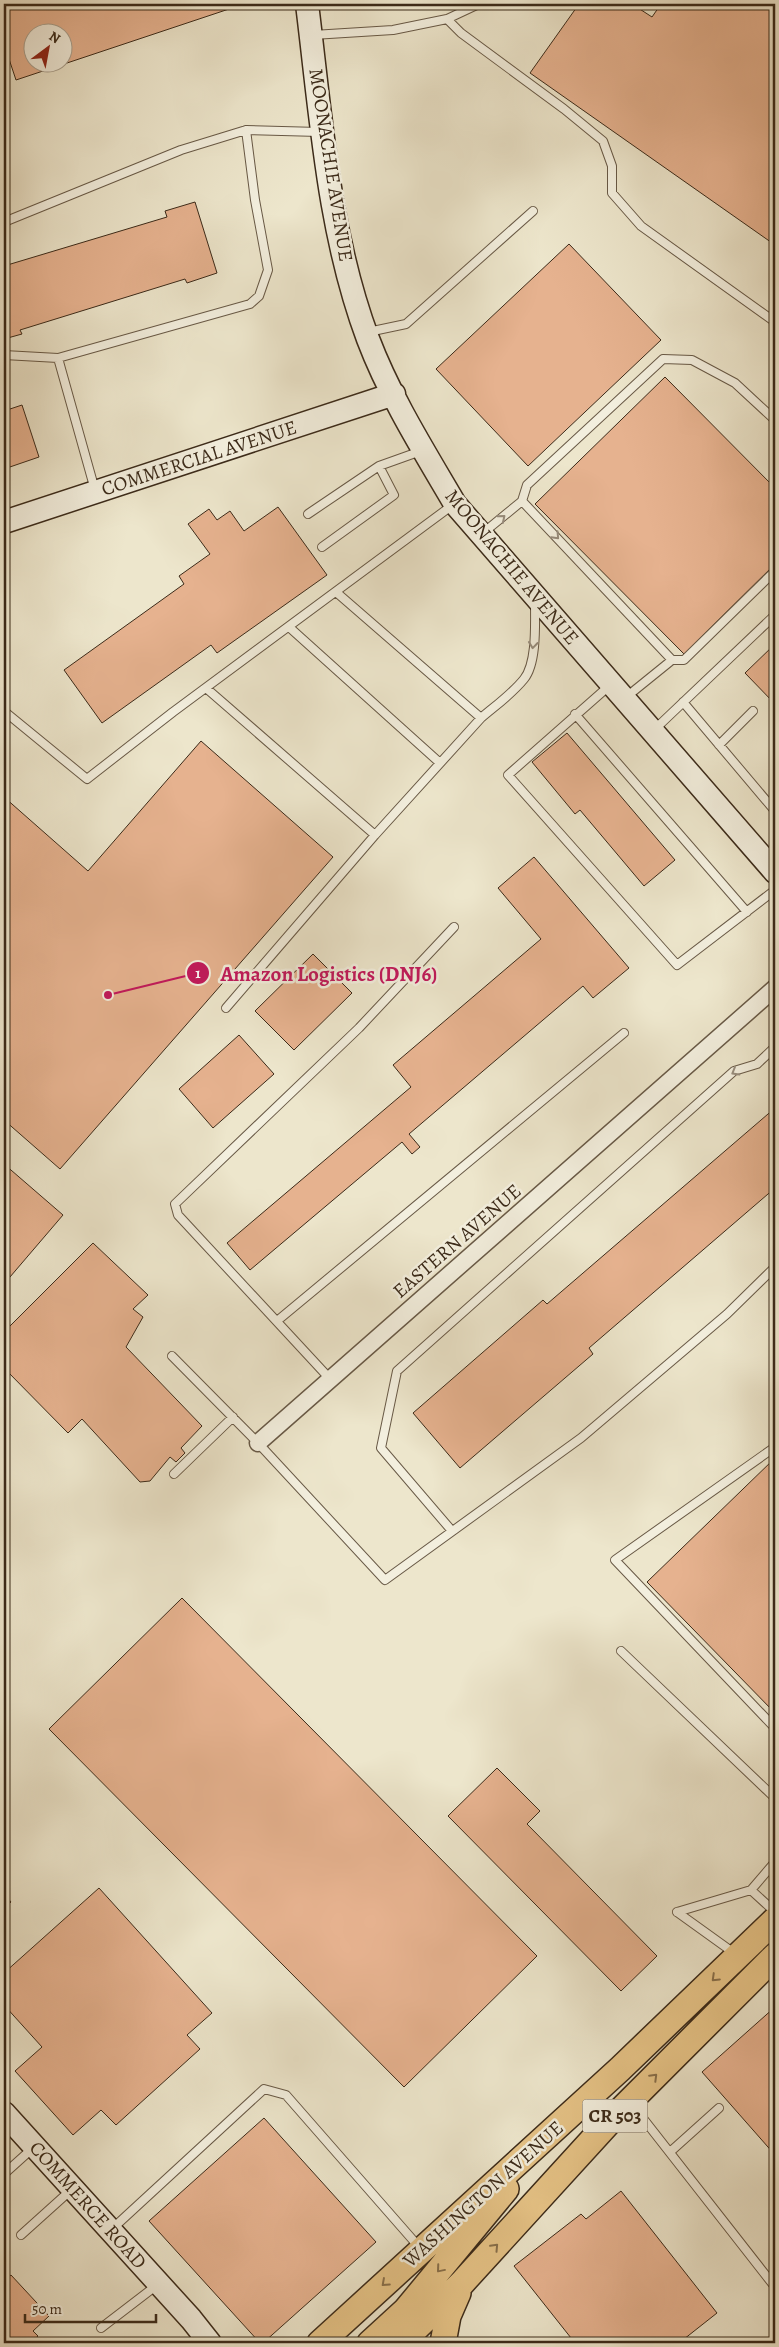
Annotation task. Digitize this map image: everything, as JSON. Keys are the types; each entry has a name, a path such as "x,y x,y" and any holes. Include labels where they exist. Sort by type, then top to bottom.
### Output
{"main road":[{"name":"MOONACHIE AVENUE","path":"307,4 322,132 336,224 352,289 366,333 394,394 423,450 455,504 652,732 719,805 775,872"},
{"name":"COMMERCIAL AVENUE","path":"4,522 394,394"},
{"name":"WASHINGTON AVENUE","path":"320,2343 547,2136 775,1920"},
{"name":"WASHINGTON AVENUE","path":"402,2343 462,2283 630,2102 775,1956"},
{"name":"COMMERCE ROAD","path":"4,2113 159,2283 210,2343"},
{"path":"370,2343 412,2302 481,2220 547,2136"},
{"path":"443,2343 448,2316 462,2283"}],"street":[{"name":"EASTERN AVENUE","path":"258,1443 775,988"}],"lane":[{"path":"311,36 394,30 447,19 479,4"},
{"path":"447,19 461,33 564,109 603,141 612,166 612,193 642,226 775,322"},
{"path":"4,355 58,358 236,310 250,304 260,296 268,270 255,200 246,130"},
{"path":"4,222 181,150 246,130 322,132"},
{"path":"366,333 406,324 533,212"},
{"path":"58,358 96,492"},
{"path":"482,534 522,501 527,485 663,359 692,360 736,383 775,420"},
{"path":"308,514 379,466 423,450"},
{"path":"322,547 394,495 379,466"},
{"path":"522,501 672,660"},
{"path":"4,711 87,779 206,688 455,504"},
{"path":"775,571 684,660 672,660 575,714 508,775 677,966 775,890"},
{"path":"336,592 481,718"},
{"path":"226,1008 375,835 440,763 481,718 524,678 529,669 534,643 535,597"},
{"path":"652,732 775,615"},
{"path":"289,628 440,763"},
{"path":"206,688 375,835"},
{"path":"683,702 775,811"},
{"path":"719,745 753,711"},
{"path":"575,714 747,912"},
{"path":"331,1380 178,1215 175,1204 359,1028 454,927"},
{"path":"277,1322 624,1033"},
{"path":"452,1531 381,1448 397,1371 734,1070 757,1064 775,1047"},
{"path":"172,1356 258,1443 385,1580 582,1438 727,1314 775,1267"},
{"path":"174,1474 233,1417"},
{"path":"775,1447 615,1560 775,1728"},
{"path":"621,1651 775,1798"},
{"path":"738,1956 677,1912 751,1890 775,1862"},
{"path":"751,1890 775,1912"},
{"path":"110,2230 264,2090 286,2095 422,2250"},
{"path":"630,2102 775,2286"},
{"path":"670,2152 719,2108"},
{"path":"4,2174 34,2147"},
{"path":"21,2235 73,2188"},
{"path":"101,2328 159,2283"}],"building":[{"path":"4,4 244,4 72,61 72,22 22,22 22,72 40,72 16,80 4,44"},
{"path":"579,4 632,4 652,17 661,4 775,4 775,245 530,73"},
{"path":"195,202 217,273 187,283 185,279 20,330 22,334 4,339 4,266 167,217 165,211"},
{"path":"569,244 661,340 528,466 436,369"},
{"path":"665,377 775,488 775,564 684,654 535,504"},
{"path":"22,405 39,457 4,469 4,411"},
{"path":"278,507 327,575 217,653 211,645 102,723 64,670 184,584 179,576 210,554 188,524 209,509 217,520 230,511 244,531"},
{"path":"775,644 775,704 745,673"},
{"path":"567,733 675,860 644,886 580,810 575,814 532,762"},
{"path":"201,741 333,857 60,1169 4,1120 4,797 88,871"},
{"path":"534,857 629,968 593,998 583,986 409,1134 420,1147 412,1154 402,1142 250,1270 227,1243 411,1087 393,1065 541,939 498,888"},
{"path":"313,954 352,993 294,1050 255,1011"},
{"path":"239,1035 274,1074 213,1128 179,1089"},
{"path":"775,1108 775,1188 589,1348 593,1354 460,1468 413,1413 543,1300 547,1304"},
{"path":"4,1164 63,1215 4,1284"},
{"path":"93,1243 148,1295 133,1309 143,1317 126,1347 202,1426 181,1448 185,1453 176,1462 170,1457 150,1481 140,1482 82,1419 68,1433 4,1368 4,1332"},
{"path":"775,1458 775,1713 647,1582"},
{"path":"182,1598 537,1956 404,2087 49,1729"},
{"path":"497,1768 540,1811 527,1824 657,1956 621,1991 448,1816"},
{"path":"99,1888 212,2013 187,2035 200,2049 116,2125 101,2110 73,2135 15,2071 42,2047 4,2005 4,1973"},
{"path":"4,1894 11,1902 4,1909"},
{"path":"775,2007 775,2155 702,2072"},
{"path":"264,2118 376,2242 263,2343 260,2343 149,2221"},
{"path":"621,2191 717,2313 679,2343 575,2343 514,2266 581,2214 586,2219"},
{"path":"11,2275 49,2316 33,2331 38,2336 30,2343 4,2343 4,2281"}],"place":[{"name":"Amazon Logistics (DNJ6)","path":"108,995"}]}
